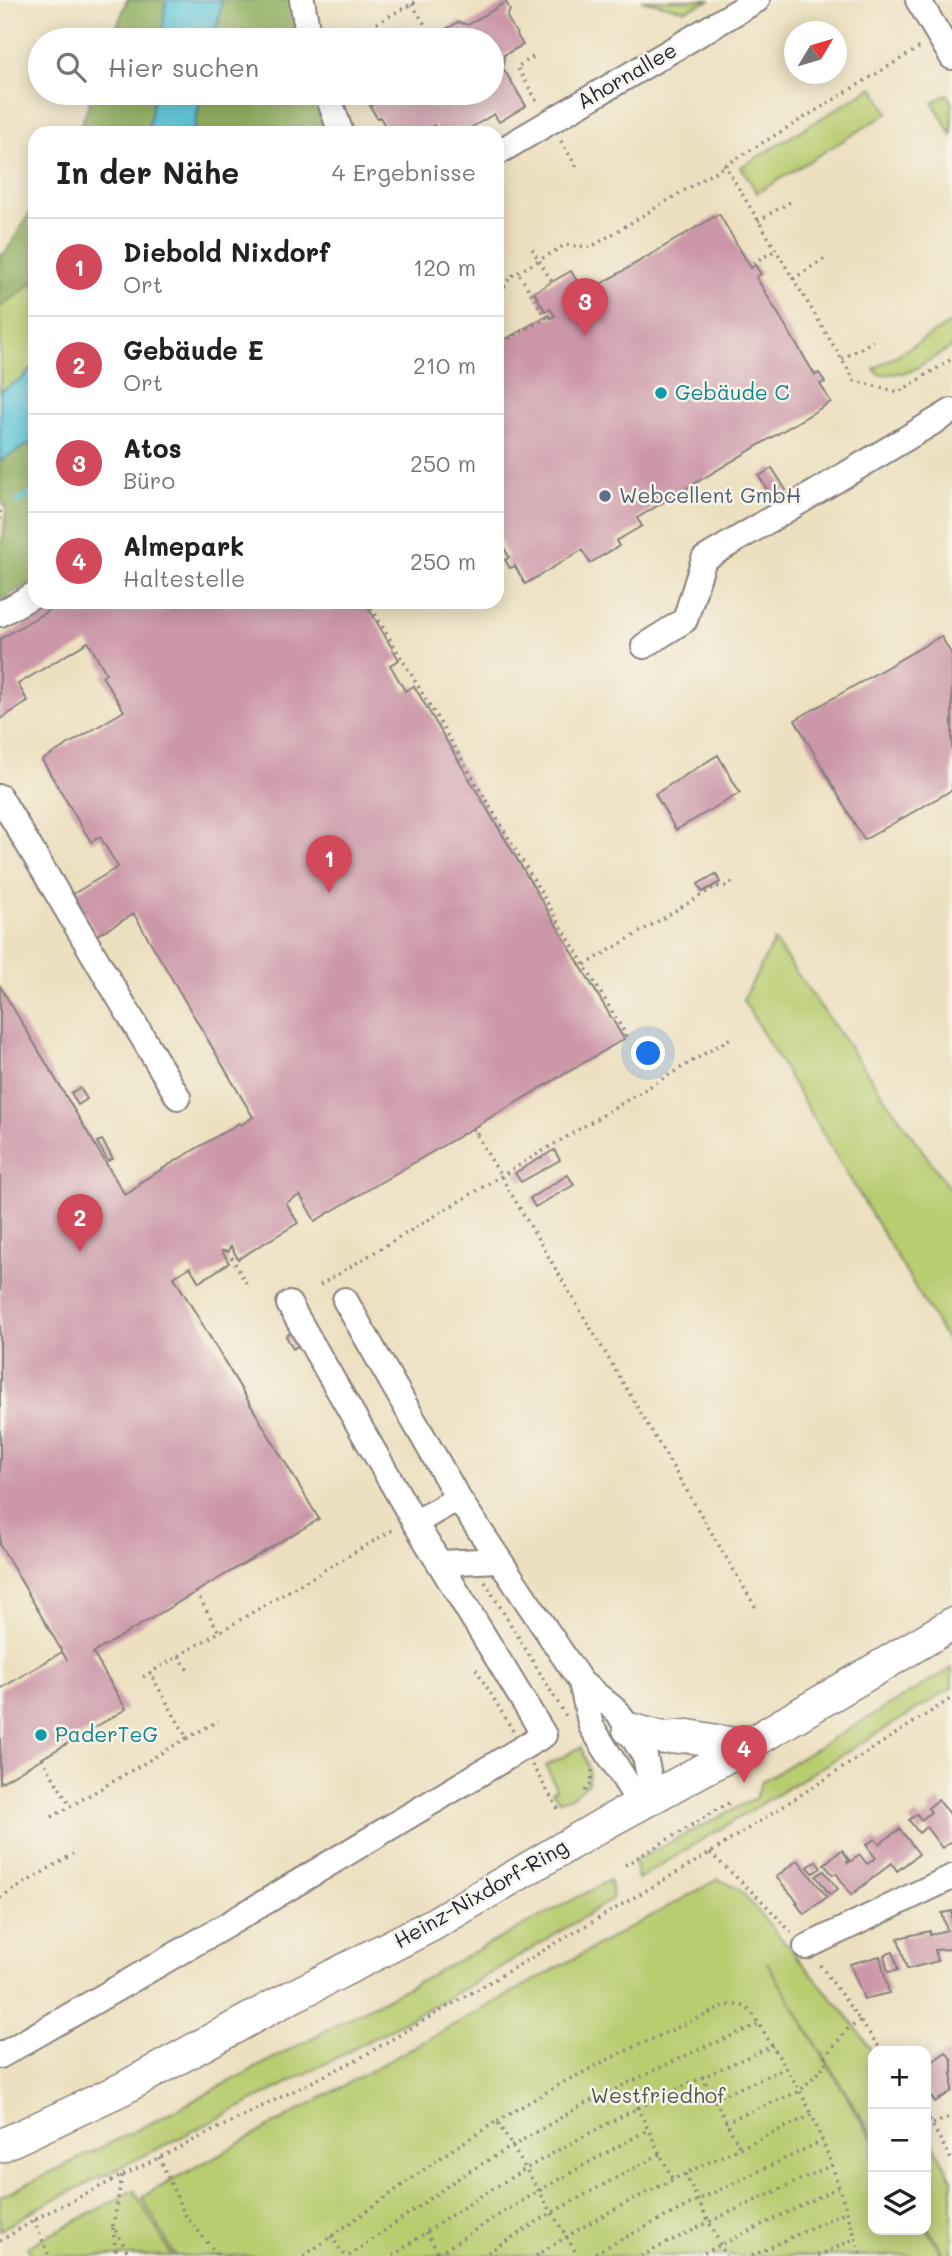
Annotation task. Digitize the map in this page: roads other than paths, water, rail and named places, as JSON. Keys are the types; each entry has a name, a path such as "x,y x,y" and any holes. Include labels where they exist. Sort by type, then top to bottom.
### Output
{"main road":[{"name":"Heinz-Nixdorf-Ring","path":"0,2146 122,2089 432,1924 746,1746 952,1623"},
{"path":"629,1729 663,1738 688,1736 746,1746"}],"street":[{"path":"302,0 307,28"},
{"name":"Ahornallee","path":"504,149 757,0"},
{"path":"918,0 952,57"},
{"path":"331,105 339,126"},
{"path":"644,646 685,620 704,559 952,411"},
{"path":"0,614 28,598"},
{"path":"0,797 178,1097"},
{"path":"345,1300 476,1527 580,1682 618,1712 645,1756 650,1780 640,1804"},
{"path":"0,2056 225,1926 544,1735 440,1563 405,1526 289,1304"},
{"path":"405,1526 458,1498"},
{"path":"440,1563 498,1560"},
{"path":"580,1682 591,1726 640,1804"},
{"path":"806,1947 952,1877"}],"water":[{"path":"166,0 222,0 216,28 162,28"},
{"path":"152,105 199,105 195,126 149,126"},
{"path":"28,373 28,444 0,461 0,391"}],"waterway":[{"path":"18,501 28,496"}],"place":[{"name":"Atos","path":"585,336"},
{"name":"Gebäude C","path":"661,393"},
{"name":"Webcellent GmbH","path":"605,496"},
{"name":"Diebold Nixdorf","path":"329,893"},
{"name":"Gebäude E","path":"80,1252"},
{"name":"PaderTeG","path":"41,1735"},
{"name":"Almepark","path":"744,1783"}],"park label":[{"name":"Westfriedhof","path":"658,2096"}]}
